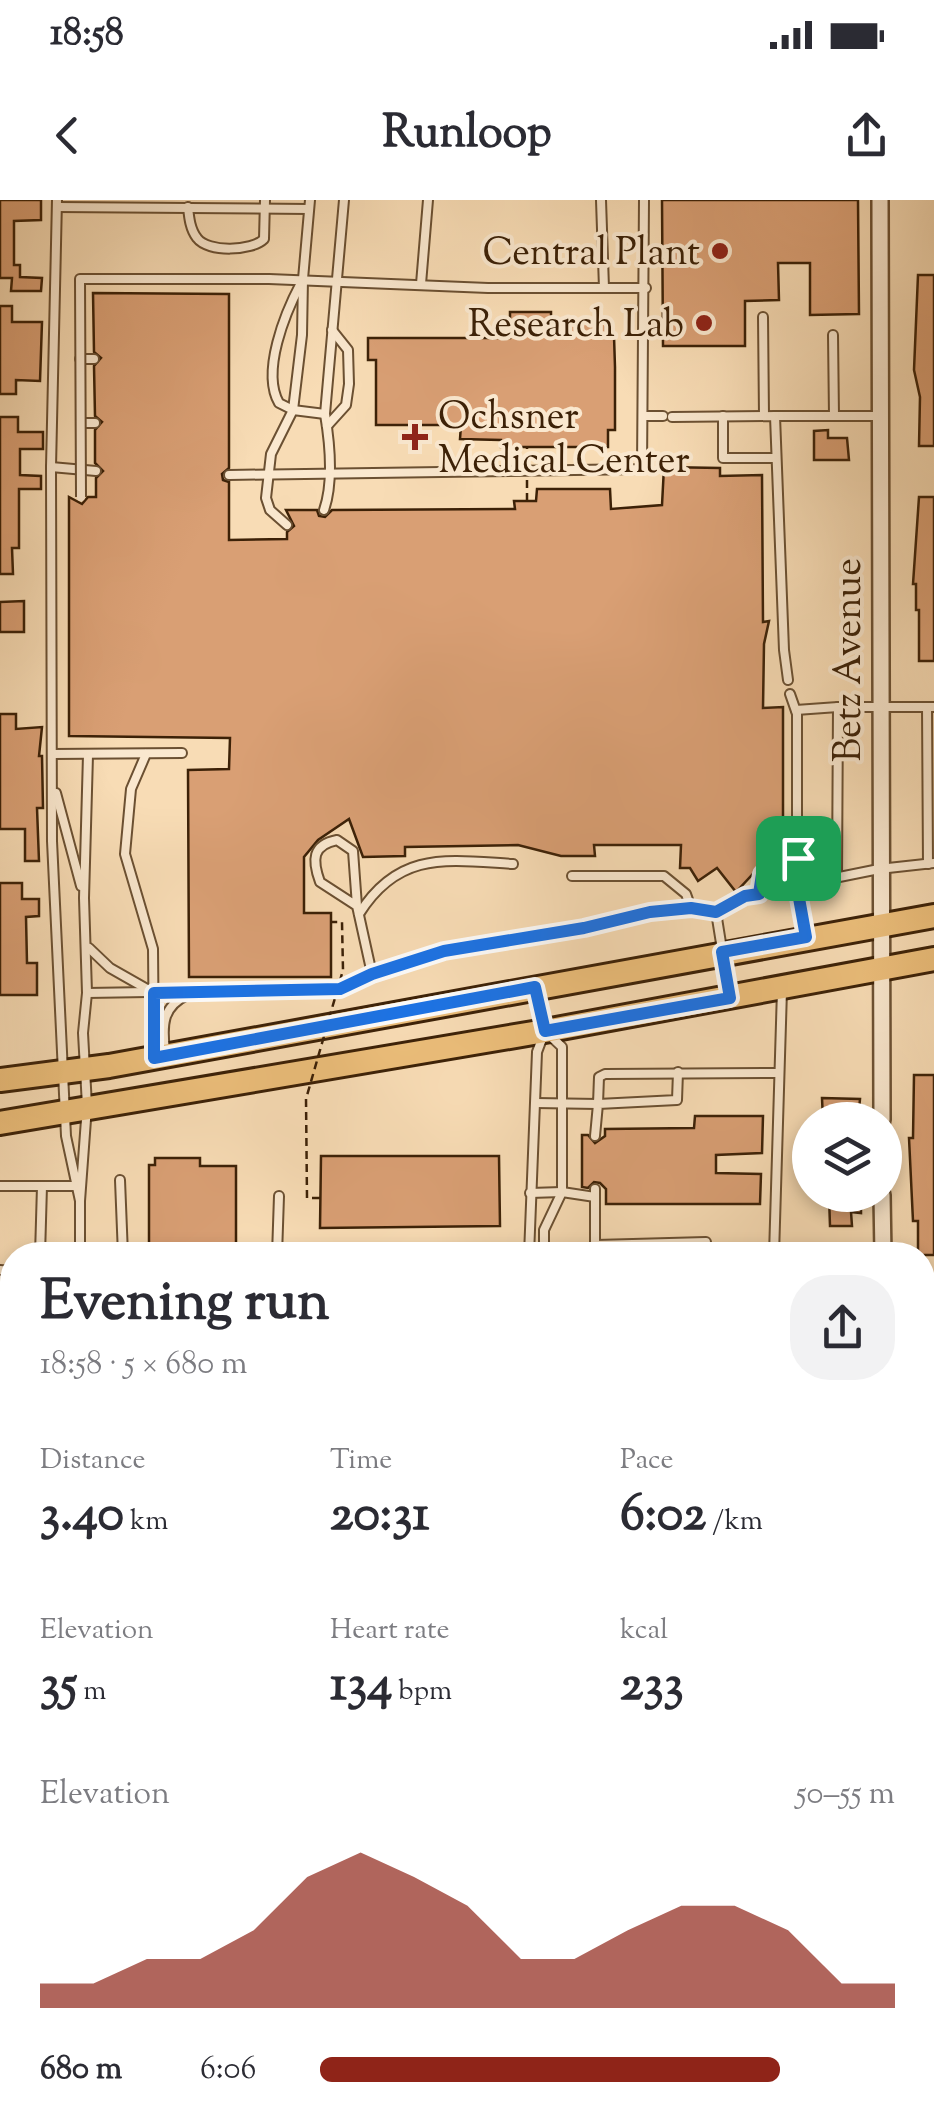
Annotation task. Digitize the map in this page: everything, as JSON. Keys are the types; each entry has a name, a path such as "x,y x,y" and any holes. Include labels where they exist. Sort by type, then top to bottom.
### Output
{"main road":[{"path":"0,1080 160,1056 934,916"},
{"path":"0,1123 545,1031 934,960"}],"street":[{"name":"Betz Avenue","path":"880,200 882,1102"},
{"path":"882,1212 883,1242"}],"lane":[{"path":"324,510 329,495 325,414 344,200"},
{"path":"420,284 428,200"},
{"path":"601,200 604,288"},
{"path":"229,475 642,469 644,200"},
{"path":"80,1242 74,1069 52,841 51,467 57,203 188,207 309,204 302,334 293,410 278,436 266,498 270,510 286,525"},
{"path":"188,207 198,241 207,246 250,248 264,239 265,204"},
{"path":"81,497 80,279 303,279 488,288 646,288"},
{"path":"303,279 286,310 271,380 280,403 293,410 325,414"},
{"path":"764,317 764,416"},
{"path":"328,426 346,406 348,384 348,350 332,330"},
{"path":"833,335 834,416"},
{"path":"80,359 94,359"},
{"path":"644,416 880,416"},
{"path":"723,416 723,458 776,458"},
{"path":"775,416 788,680"},
{"path":"81,424 95,423"},
{"path":"51,467 96,471"},
{"path":"790,694 796,710 797,887 806,937"},
{"path":"837,878 838,706"},
{"path":"87,993 340,989 372,974 444,951 584,928 650,912 691,908 716,912 745,896 879,869 931,864 930,707 838,706 796,710"},
{"path":"52,754 182,753"},
{"path":"146,754 131,789 125,854 153,950 160,1056"},
{"path":"80,1201 66,1136 76,1109 74,1069 87,993 84,898 88,755"},
{"path":"53,779 84,898"},
{"path":"358,910 320,882 314,860 316,850 325,843 338,840 353,852 358,910 372,974"},
{"path":"759,894 758,882 766,868 783,859 798,858"},
{"path":"358,910 382,883 424,862 514,864"},
{"path":"572,876 664,876 686,894 691,908"},
{"path":"716,912 730,998"},
{"path":"87,946 110,968 154,993"},
{"path":"535,987 545,1031 562,1048 562,1192 544,1230 544,1242"},
{"path":"774,1242 782,988"},
{"path":"160,1056 164,1018 174,1002 191,993"},
{"path":"529,1242 536,1052 545,1031"},
{"path":"536,1103 677,1100 678,1072"},
{"path":"596,1136 599,1077 605,1074 779,1073"},
{"path":"120,1180 122,1242"},
{"path":"0,1186 76,1186"},
{"path":"40,1242 42,1186"},
{"path":"530,1194 595,1193 596,1242"},
{"path":"277,1242 278,1196"}],"path":[{"path":"526,501 528,447"},
{"path":"320,1198 307,1198 306,1099 343,970 342,922 331,922"}],"building":[{"path":"0,200 41,200 41,220 14,221 14,265 20,265 20,277 42,278 41,291 11,291 12,278 0,278"},
{"name":"Central Plant","path":"662,200 858,200 859,314 810,315 810,263 778,263 779,300 745,301 745,346 663,346"},
{"path":"918,275 934,275 934,446 919,446 920,397 914,370"},
{"path":"93,293 229,294 229,468 222,474 223,480 229,482 229,540 287,539 287,532 294,526 286,510 317,510 319,516 325,517 332,510 515,509 514,501 536,501 537,489 610,489 611,509 662,505 664,467 720,468 720,476 762,475 763,622 769,621 764,644 763,708 783,707 783,847 736,892 717,868 698,881 690,868 680,868 681,845 594,845 595,856 561,856 518,845 405,847 405,856 363,857 349,819 318,840 304,857 304,913 331,913 331,977 189,977 188,770 229,769 230,738 69,736 69,497 82,504 88,497 96,497 96,478 103,471 95,463 95,430 102,422 95,416 94,366 101,358 94,352"},
{"path":"0,306 12,306 12,322 42,322 40,381 16,380 16,394 0,394"},
{"path":"510,312 551,312 551,320 606,320 606,336 614,336 615,367 615,430 608,430 608,447 501,447 501,440 460,439 461,425 376,425 376,360 368,360 368,338 510,338"},
{"path":"0,417 18,417 18,432 43,432 43,449 20,449 20,475 41,476 41,489 19,489 19,548 12,548 13,574 0,574"},
{"path":"828,430 828,438 847,438 849,460 814,460 814,431"},
{"path":"919,497 934,497 934,661 919,661 919,610 913,584"},
{"path":"24,601 24,632 0,632 0,602"},
{"path":"0,714 16,714 16,729 42,727 39,756 43,808 37,808 39,861 25,861 25,829 0,829"},
{"path":"0,883 22,883 22,899 39,899 39,916 26,917 27,963 37,963 37,995 0,995"},
{"path":"914,1075 934,1075 934,1242 918,1242 918,1221 913,1221 909,1138 913,1138"},
{"path":"822,1098 860,1099 860,1102 822,1102"},
{"path":"695,1116 763,1116 762,1153 716,1155 716,1173 761,1174 760,1204 606,1204 606,1189 600,1183 582,1187 582,1135 588,1135 595,1143 605,1136 605,1129 694,1128"},
{"path":"321,1156 499,1156 500,1226 320,1228"},
{"path":"155,1158 200,1158 200,1166 236,1166 236,1242 149,1242 149,1165 155,1165"},
{"path":"830,1212 851,1212 852,1226 830,1226"}],"place":[{"name":"Central Plant","path":"720,251"},
{"name":"Research Lab","path":"704,323"},
{"name":"Ochsner Medical Center","path":"415,437"}],"route":[{"path":"798,858 797,887 806,937 722,952 730,998 545,1031 535,987 154,1058 154,993 340,989 372,974 444,951 584,928 650,912 691,908 716,912 730,902 759,894 762,874 775,862 798,858"}]}
